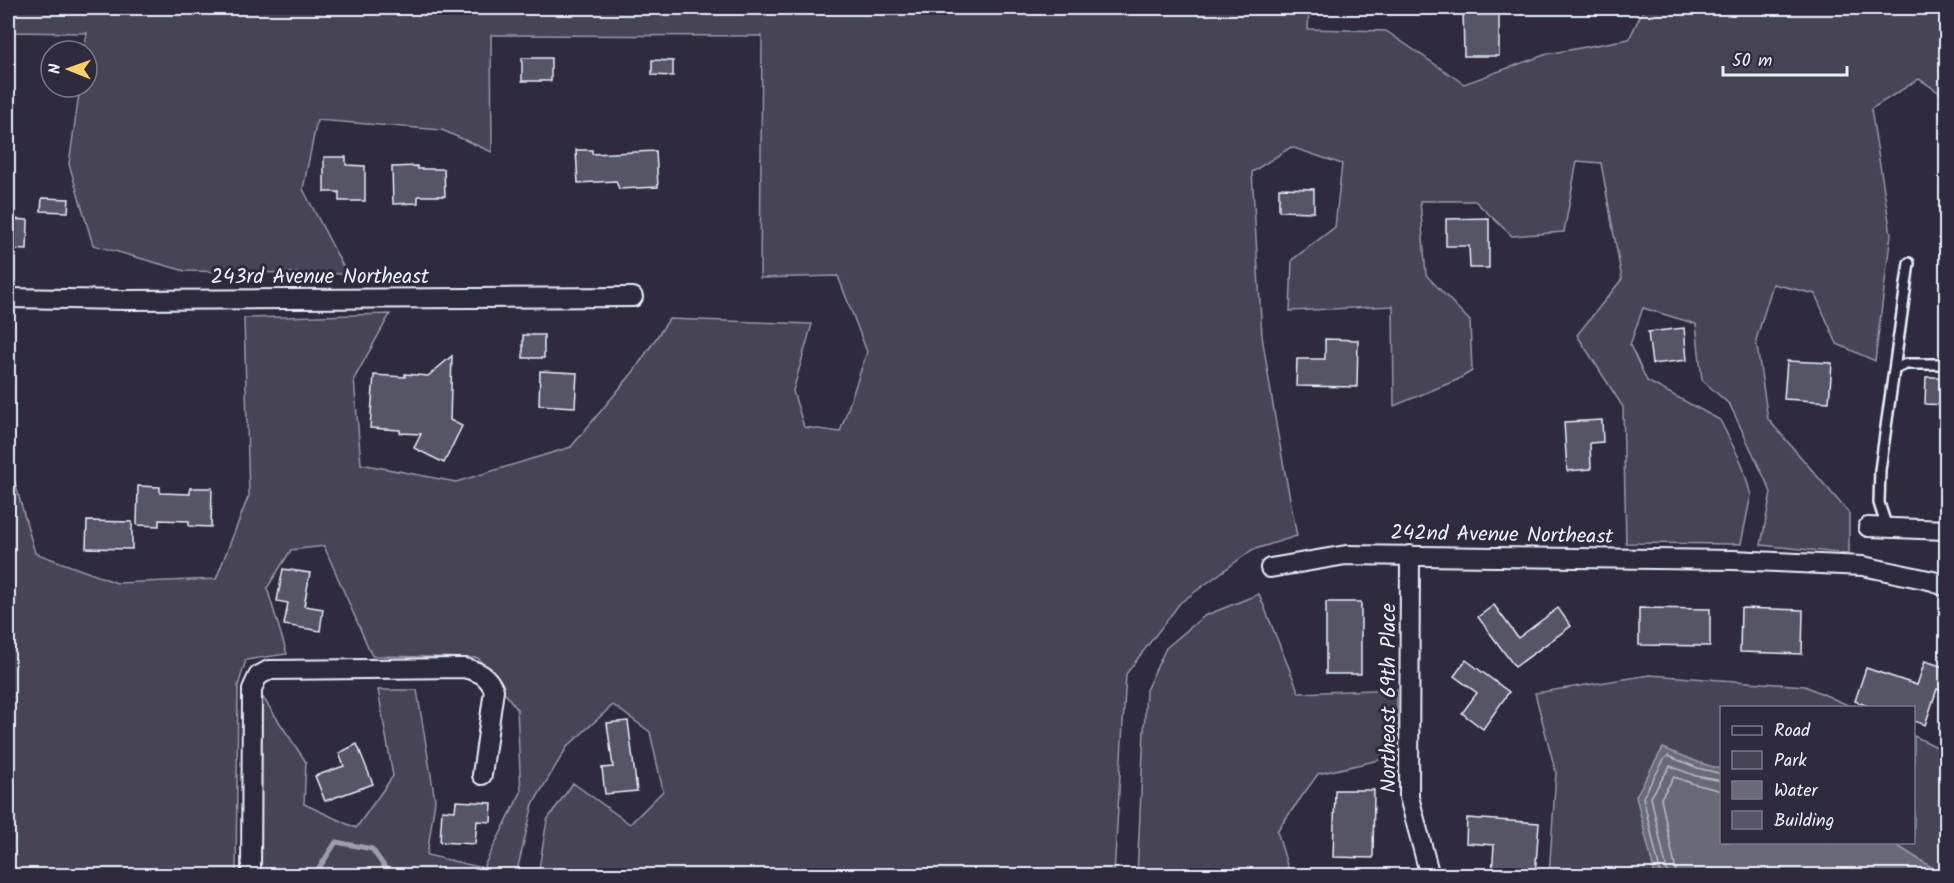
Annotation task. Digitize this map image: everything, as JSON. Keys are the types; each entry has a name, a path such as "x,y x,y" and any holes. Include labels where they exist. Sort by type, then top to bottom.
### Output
{"street":[{"name":"243rd Avenue Northeast","path":"8,298 126,300 633,297"},
{"path":"1868,527 1947,530"},
{"name":"242nd Avenue Northeast","path":"1270,568 1346,555 1733,560 1863,566 1933,581 1947,587"},
{"name":"Northeast 69th Place","path":"1410,555 1409,797 1430,876"},
{"path":"251,876 252,689 258,676 269,670 464,668 479,671 489,679 494,690 482,775"}],"lane":[{"path":"1887,528 1879,503 1880,470 1909,263"},
{"path":"1895,369 1906,364 1947,364"}],"green space":[{"path":"8,8 1309,8 1308,29 1386,31 1464,84 1547,54 1629,39 1644,8 1946,8 1946,97 1919,79 1871,109 1891,234 1875,361 1837,344 1815,294 1773,284 1756,340 1768,419 1849,513 1849,554 1761,545 1771,492 1730,405 1702,380 1696,324 1643,308 1630,345 1647,381 1720,420 1742,464 1751,495 1741,544 1626,543 1623,407 1577,335 1622,279 1601,163 1577,161 1564,232 1512,236 1475,201 1420,201 1426,275 1470,321 1472,371 1457,380 1394,406 1393,306 1290,311 1292,260 1335,227 1342,164 1291,147 1252,172 1262,336 1297,536 1252,550 1180,603 1126,674 1114,875 538,875 547,820 573,783 630,824 663,791 650,732 613,705 567,747 533,804 516,875 261,875 262,696 306,762 304,804 356,828 393,776 378,690 417,690 435,800 427,855 483,868 521,792 517,709 478,658 372,656 324,546 291,550 267,588 287,654 246,660 238,686 236,875 8,875 8,458 35,553 117,583 216,579 249,495 244,318 390,314 354,379 361,464 456,482 571,447 634,371 669,319 812,324 793,391 804,427 840,432 867,352 838,276 760,278 762,36 491,35 492,152 442,130 317,120 303,189 347,274 185,271 93,245 69,164 78,99 99,99 99,39 86,39 87,33 8,32"},
{"path":"1259,594 1299,693 1397,689 1397,756 1318,774 1277,831 1290,875 1137,875 1146,690 1166,648 1204,616"},
{"path":"1650,675 1805,686 1850,706 1720,706 1720,844 1915,844 1915,736 1935,746 1946,755 1946,875 1549,875 1556,773 1535,693"}],"water":[{"path":"1663,748 1720,769 1720,844 1895,844 1944,875 1655,875 1636,796"}],"building":[{"path":"1463,8 1499,8 1499,56 1464,56"},
{"path":"522,58 551,58 551,81 522,81"},
{"path":"652,60 673,61 673,76 652,75"},
{"path":"576,150 592,150 592,154 656,151 658,187 619,189 616,181 578,183"},
{"path":"324,157 346,157 346,165 365,166 365,201 339,201 339,192 324,192"},
{"path":"417,166 418,169 444,169 445,196 418,196 418,203 393,204 392,167"},
{"path":"1279,188 1314,189 1314,212 1279,211"},
{"path":"42,198 69,199 68,212 41,211"},
{"path":"1489,218 1489,268 1470,268 1469,246 1446,246 1446,219"},
{"path":"8,219 28,220 27,250 8,249"},
{"path":"1684,328 1687,360 1652,364 1648,332"},
{"path":"523,335 544,335 544,358 523,358"},
{"path":"1325,339 1358,340 1357,387 1296,386 1297,359 1325,359"},
{"path":"452,356 450,420 462,426 444,463 414,448 421,434 370,428 374,375 428,376"},
{"path":"1787,361 1832,363 1829,402 1784,399"},
{"path":"540,371 577,373 575,407 539,405"},
{"path":"1926,377 1947,377 1947,405 1925,404"},
{"path":"1602,420 1603,442 1590,443 1591,469 1567,471 1564,422"},
{"path":"138,486 160,487 160,493 190,494 190,488 212,488 211,527 189,526 189,521 159,520 159,526 137,525"},
{"path":"87,521 132,522 132,549 86,548"},
{"path":"283,569 310,573 304,606 323,609 320,631 284,625 288,603 277,601"},
{"path":"1326,602 1361,602 1361,674 1326,674"},
{"path":"1494,605 1518,638 1558,608 1571,626 1515,667 1478,617"},
{"path":"1639,608 1710,609 1710,646 1639,645"},
{"path":"1741,608 1803,610 1802,654 1740,652"},
{"path":"1466,660 1509,692 1483,729 1462,713 1477,693 1454,676"},
{"path":"1925,661 1947,668 1947,692 1937,689 1925,725 1915,721 1915,706 1868,706 1855,701 1866,668 1917,685"},
{"path":"628,721 637,791 605,794 602,768 613,767 607,723"},
{"path":"357,744 373,784 325,801 315,776 344,766 339,753"},
{"path":"1335,790 1374,790 1373,858 1333,857"},
{"path":"456,801 492,803 491,822 477,821 475,844 440,842 442,810 455,811"},
{"path":"1467,818 1539,823 1535,876 1492,876 1494,845 1466,843"}],"waterway":[{"path":"314,876 336,842 372,849 391,876"}]}
